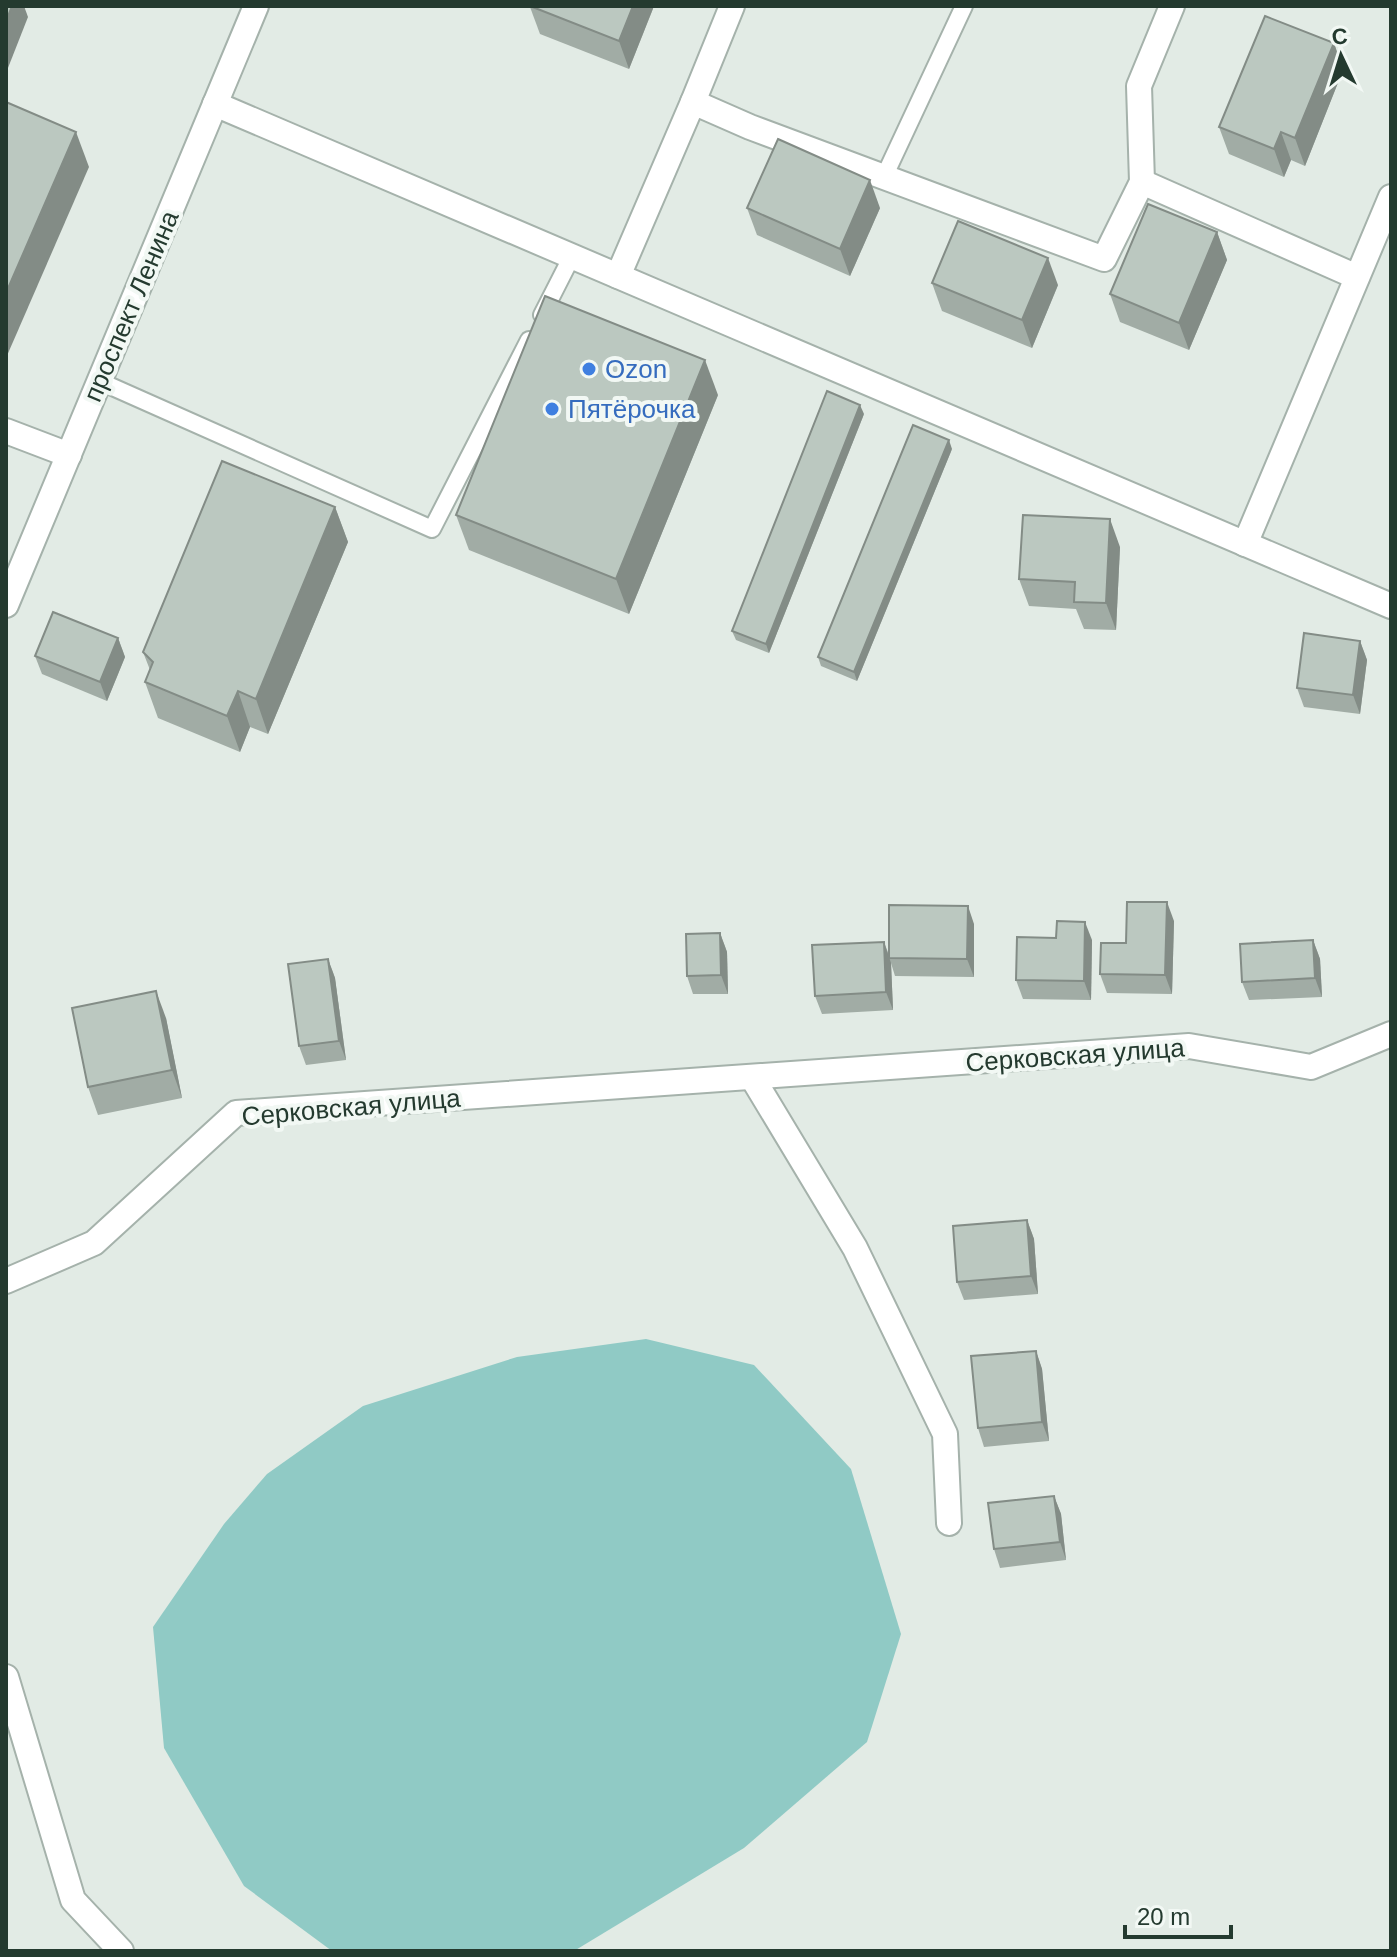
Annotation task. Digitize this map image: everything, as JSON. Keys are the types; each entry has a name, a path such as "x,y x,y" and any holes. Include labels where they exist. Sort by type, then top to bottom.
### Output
{"street":[{"name":"проспект Ленина","path":"6,605 256,6"},
{"path":"618,276 732,6"},
{"path":"693,102 750,127 1104,259 1142,182 1139,86 1172,6"},
{"path":"215,104 1391,606"},
{"path":"1142,182 1357,277"},
{"path":"1245,544 1391,197"},
{"path":"6,431 69,455"},
{"name":"Серковская улица","path":"6,1281 94,1243 236,1113 1189,1046 1311,1067 1391,1034"},
{"path":"752,1077 855,1248 945,1434 949,1523"},
{"path":"6,1677 73,1900 121,1951"}],"lane":[{"path":"884,177 964,6"},
{"path":"99,381 432,529 572,256"}],"water":[{"path":"646,1339 754,1365 851,1469 901,1634 867,1742 744,1848 574,1951 332,1951 244,1886 164,1748 153,1627 224,1524 267,1474 363,1406 517,1357"}],"building":[{"path":"6,6 12,6 6,21"},
{"path":"530,6 633,6 619,41"},
{"path":"1265,16 1334,43 1295,138 1281,132 1274,149 1219,127"},
{"path":"6,102 76,132 6,293"},
{"path":"778,139 870,180 840,249 747,208"},
{"path":"1148,204 1217,232 1179,323 1110,294"},
{"path":"958,221 1048,258 1022,320 932,283"},
{"path":"545,296 705,360 616,579 456,515"},
{"path":"827,391 860,405 766,644 732,631"},
{"path":"913,425 949,440 854,672 818,657"},
{"path":"222,461 335,507 256,699 238,691 227,716 145,682 153,662 143,652"},
{"path":"1023,515 1110,519 1106,603 1074,602 1075,582 1019,579"},
{"path":"53,612 118,638 100,682 35,656"},
{"path":"1304,633 1360,641 1353,695 1297,688"},
{"path":"1127,902 1167,902 1165,975 1100,974 1101,943 1126,943"},
{"path":"889,905 968,906 967,959 889,958"},
{"path":"1057,921 1085,922 1084,981 1016,980 1017,937 1056,938"},
{"path":"720,933 721,975 687,976 686,934"},
{"path":"1313,940 1315,978 1242,982 1240,944"},
{"path":"884,942 886,992 815,996 812,945"},
{"path":"328,959 339,1041 299,1046 288,964"},
{"path":"156,991 172,1070 88,1087 72,1008"},
{"path":"1027,1220 1031,1276 957,1282 953,1226"},
{"path":"1036,1351 1042,1422 978,1428 971,1356"},
{"path":"1054,1496 1060,1542 994,1549 988,1503"}],"place":[{"name":"Ozon","path":"589,369"},
{"name":"Пятёрочка","path":"552,409"}]}
